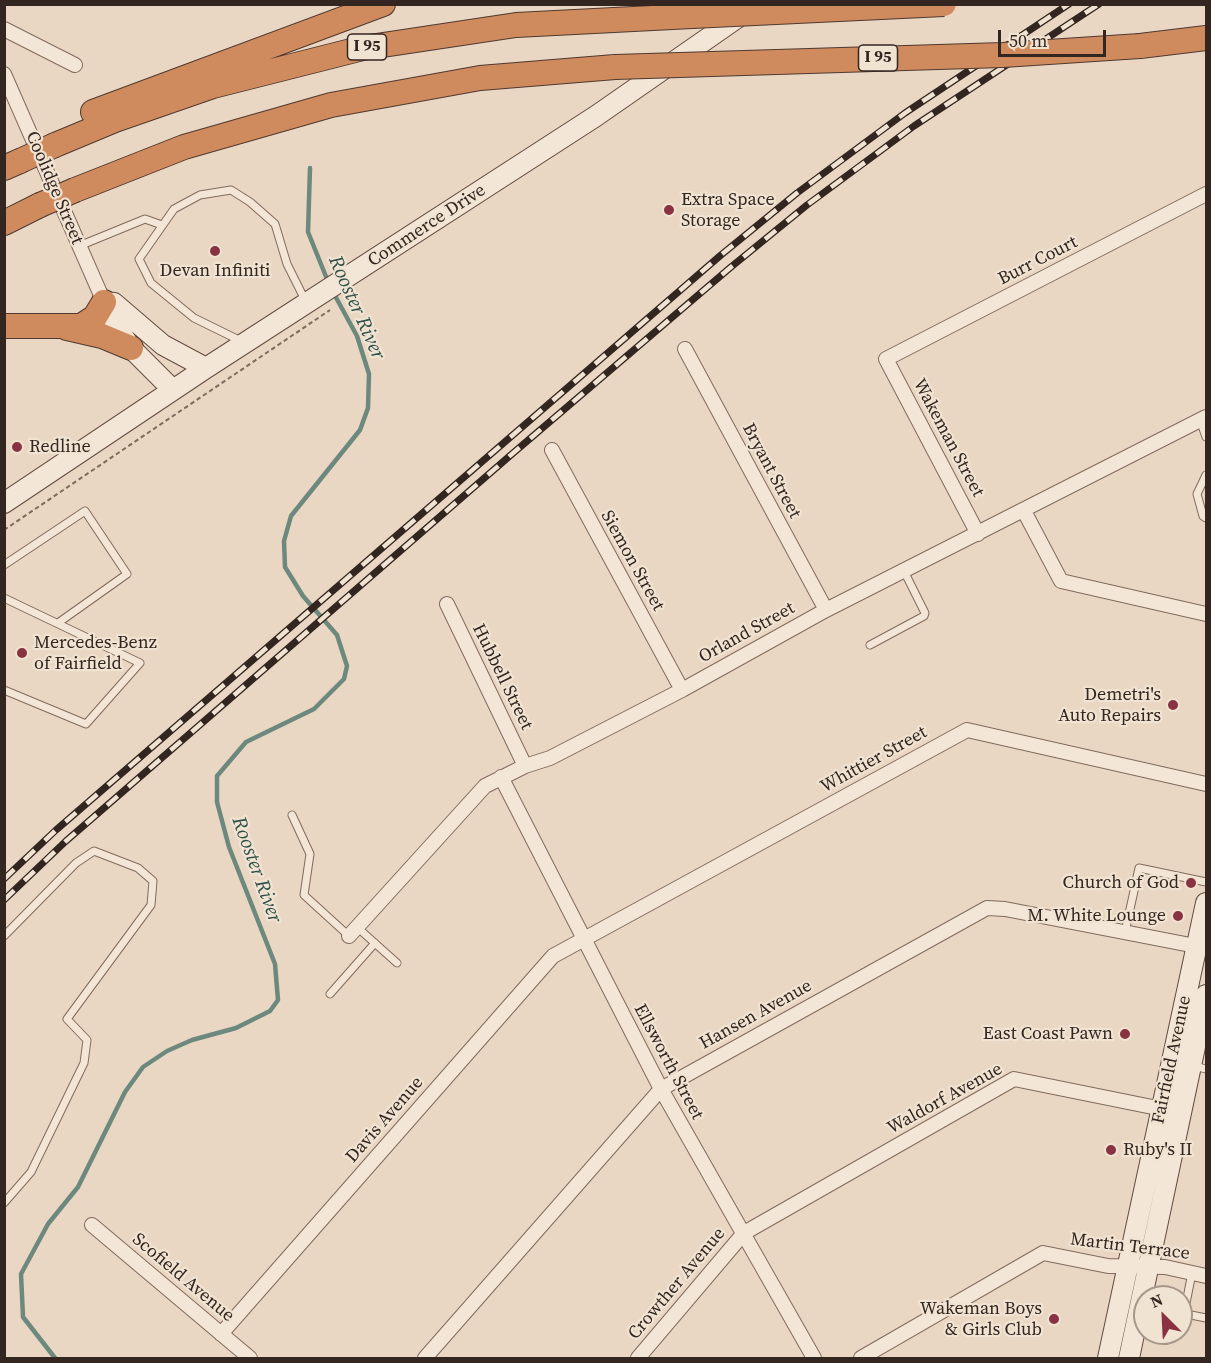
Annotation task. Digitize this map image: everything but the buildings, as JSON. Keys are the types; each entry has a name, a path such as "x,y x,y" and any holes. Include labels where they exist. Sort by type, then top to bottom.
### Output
{"highway":[{"path":"52,139 109,104 384,4"},
{"name":"I 95","path":"11,160 52,139 213,86 363,48 516,25 944,4"},
{"name":"I 95","path":"4,223 75,190 184,147 330,105 480,78 615,67 1003,55 1140,46 1206,38"},
{"path":"4,326 73,327 89,322 101,310 105,302"},
{"path":"56,327 86,332 131,348"}],"main road":[{"name":"Commerce Drive","path":"4,503 245,343 319,303 344,280 596,116 757,4"},
{"name":"Coolidge Street","path":"105,302 109,316 131,348 173,390"},
{"path":"105,302 114,303 163,345 206,368"},
{"name":"Fairfield Avenue","path":"1108,1359 1161,1108 1202,947 1206,903"},
{"name":"Fairfield Avenue","path":"1147,1285 1182,1113 1199,1067 1205,1004"},
{"name":"Fairfield Avenue","path":"1129,1359 1133,1343"}],"street":[{"path":"4,29 75,65"},
{"name":"Coolidge Street","path":"4,74 105,302"},
{"name":"Burr Court","path":"886,359 1206,194"},
{"name":"Bryant Street","path":"685,349 826,610"},
{"name":"Wakeman Street","path":"886,359 978,534"},
{"name":"Orland Street","path":"354,932 485,786 525,766 550,758 682,690 826,610 1203,418"},
{"name":"Siemon Street","path":"552,450 682,690"},
{"path":"1024,511 1061,581 1206,614"},
{"name":"Hubbell Street","path":"447,604 525,766"},
{"name":"Whittier Street","path":"584,940 967,730 1206,784"},
{"name":"Ellsworth Street","path":"501,777 661,1089 814,1359"},
{"name":"Hansen Avenue","path":"425,1359 661,1089 987,908 1005,909 1202,947"},
{"name":"Davis Avenue","path":"221,1334 553,956 584,940"},
{"name":"Waldorf Avenue","path":"744,1233 1014,1079 1182,1113"},
{"name":"Scofield Avenue","path":"92,1225 250,1359"},
{"name":"Crowther Avenue","path":"638,1359 744,1233"},
{"name":"Martin Terrace","path":"861,1359 1043,1253 1129,1268 1150,1267 1206,1276"}],"lane":[{"path":"245,343 194,318 151,283 139,258 174,209 200,195 231,190 275,224 287,264 319,303"},
{"path":"79,246 144,219 162,225"},
{"path":"1203,418 1206,437"},
{"path":"1206,475 1197,494 1203,516 1206,518"},
{"path":"4,565 85,510 127,574 58,623"},
{"path":"870,645 924,616 925,613 904,571"},
{"path":"4,598 140,663 86,724 4,690"},
{"path":"292,815 310,854 304,895 354,932 375,943 397,963"},
{"path":"4,936 76,863 94,851 138,868 153,881 151,905 67,1019 87,1040 84,1063 31,1172 4,1203"},
{"path":"1125,933 1138,868 1206,882"},
{"path":"330,994 375,943"},
{"path":"1189,1285 1192,1273"}],"path":[{"path":"4,530 319,303"}],"waterway":[{"name":"Rooster River","path":"310,168 308,232 329,284"},
{"name":"Rooster River","path":"55,1358 23,1317 21,1274 48,1224 78,1187 125,1092 143,1067 167,1051 192,1040 236,1028 270,1011 278,1000 275,964 229,847 217,802 217,776 246,742 314,709 344,679 347,666 337,635 303,596 285,567 284,541 291,516 360,430 368,408 369,374 357,336 333,292"}],"railway":[{"path":"4,879 56,830 721,255 797,193 905,113 1069,4"},
{"path":"4,900 66,841 731,267 807,205 914,126 1099,4"}],"place":[{"name":"Extra Space Storage","path":"669,210"},
{"name":"Devan Infiniti","path":"215,251"},
{"name":"Redline","path":"17,447"},
{"name":"Mercedes-Benz of Fairfield","path":"22,653"},
{"name":"Demetri's Auto Repairs","path":"1173,705"},
{"name":"Church of God","path":"1191,883"},
{"name":"M. White Lounge","path":"1178,916"},
{"name":"East Coast Pawn","path":"1125,1034"},
{"name":"Ruby's II","path":"1111,1150"},
{"name":"Wakeman Boys & Girls Club","path":"1054,1319"}]}
